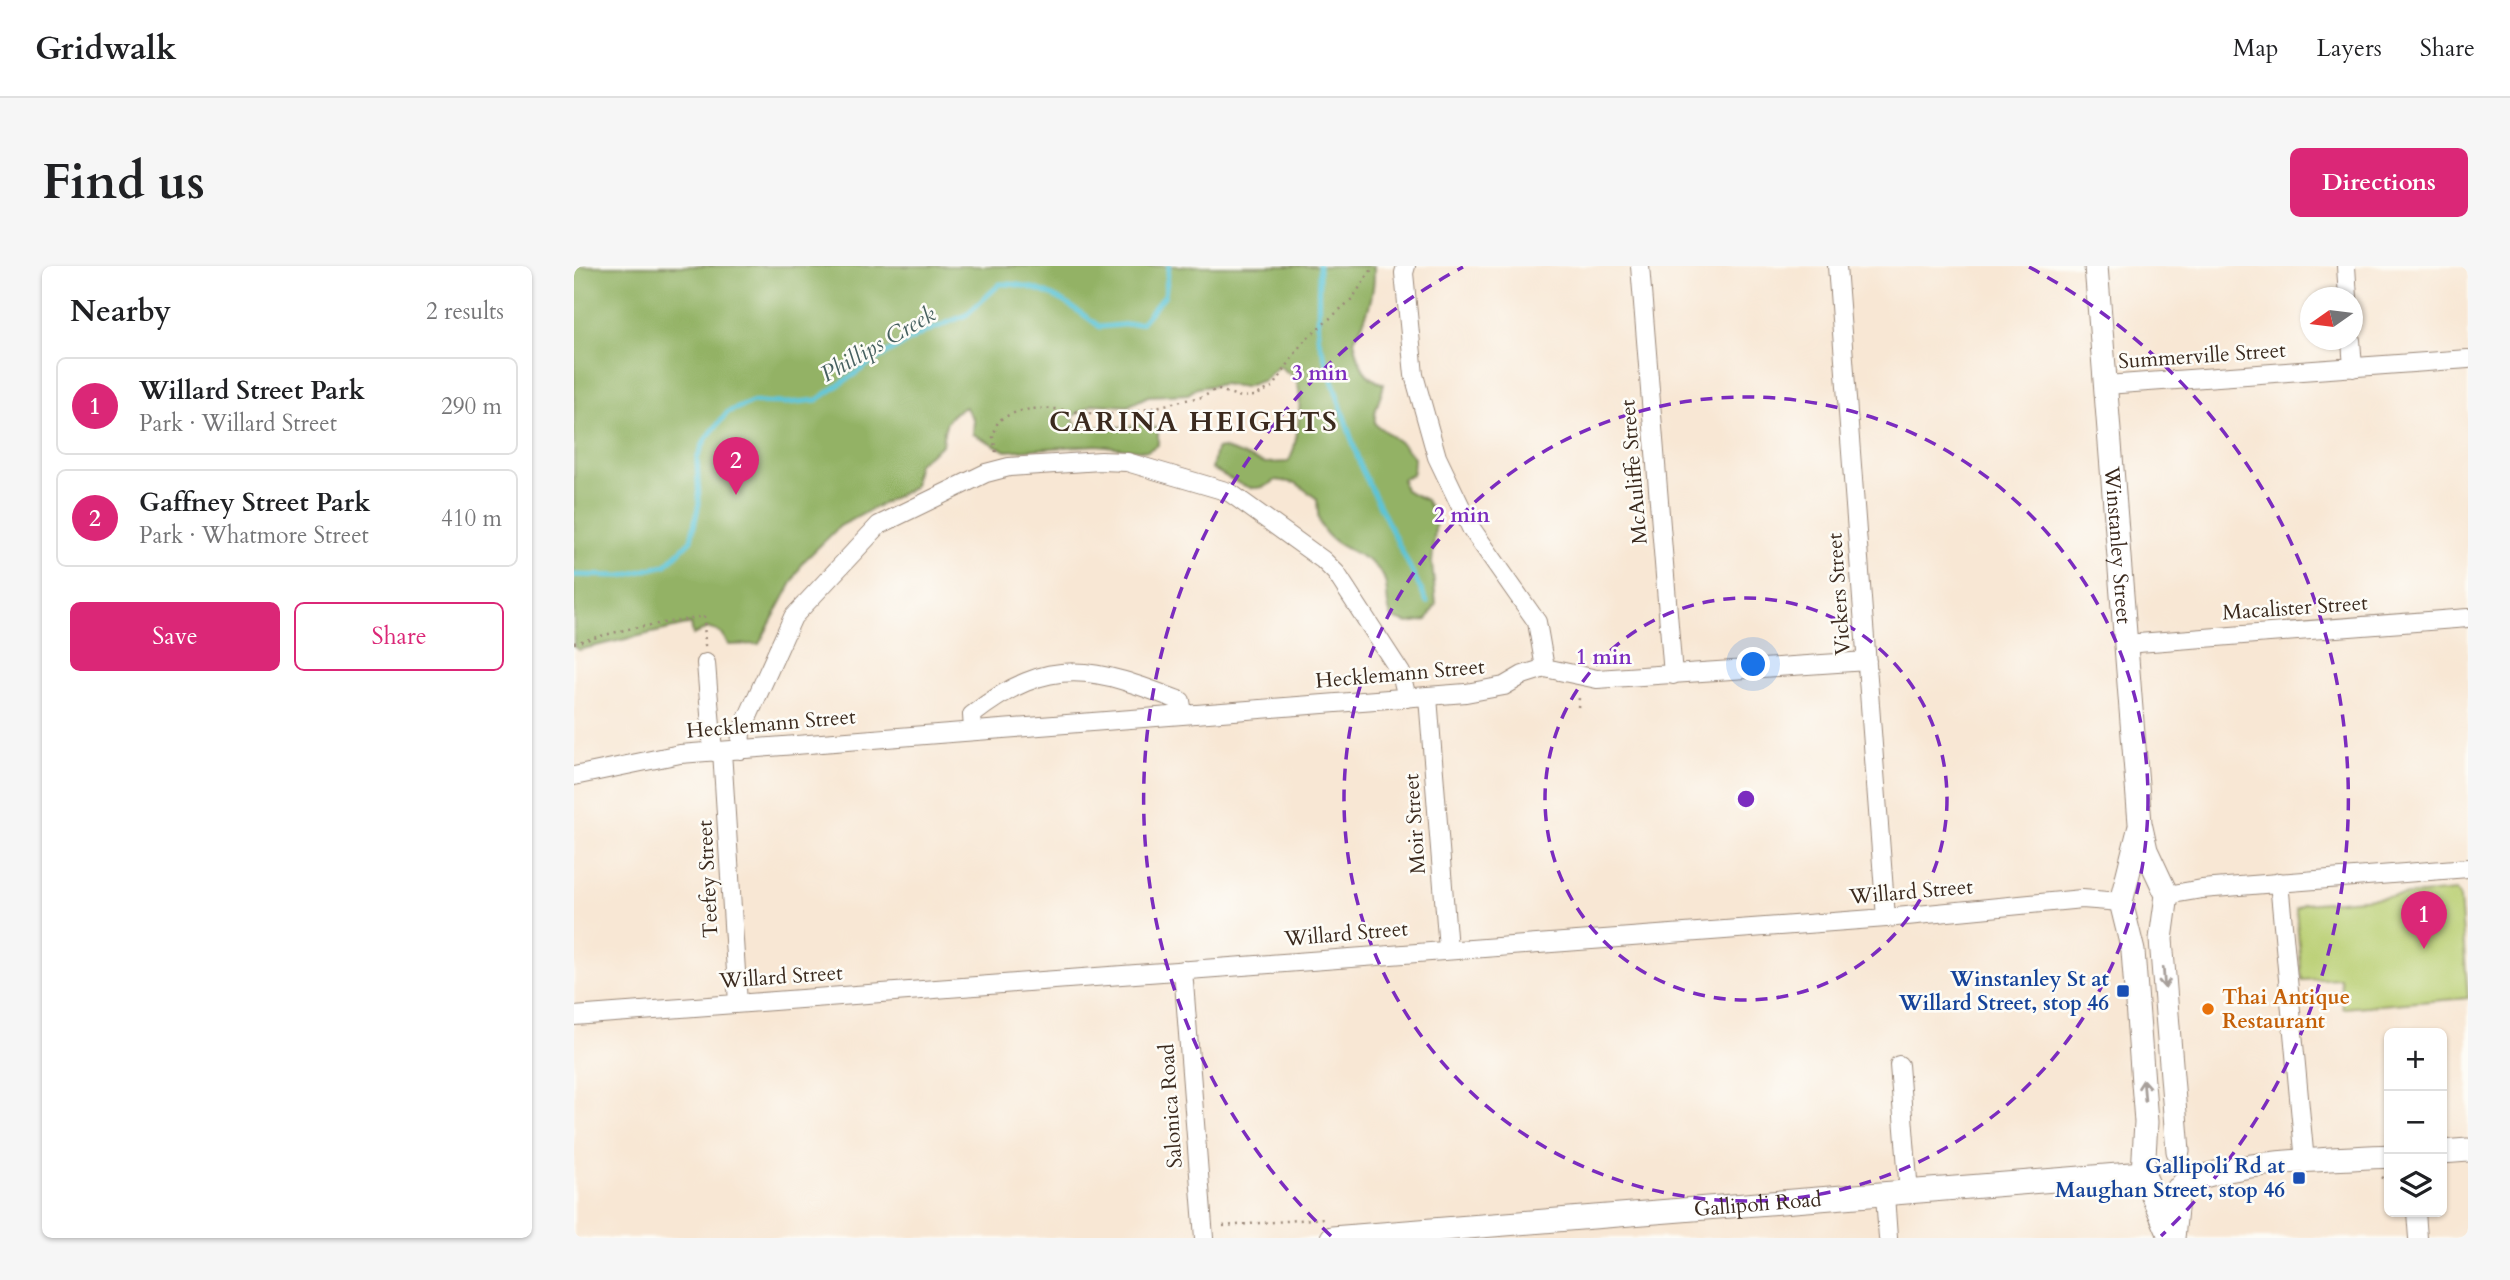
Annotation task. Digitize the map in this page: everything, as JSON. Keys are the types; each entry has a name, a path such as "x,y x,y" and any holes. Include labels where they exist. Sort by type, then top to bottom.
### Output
{"street":[{"path":"1406,266 1404,273 1414,375 1437,457 1471,528 1538,622 1545,668 1597,680 1867,662"},
{"name":"McAuliffe Street","path":"1640,266 1674,675"},
{"name":"Vickers Street","path":"1837,266 1886,918"},
{"name":"Winstanley Street","path":"2096,266 2140,823 2146,850 2164,896 2161,939 2181,1154 2188,1170 2180,1186 2172,1238"},
{"path":"2346,266 2347,287"},
{"path":"2352,350 2353,368"},
{"name":"Summerville Street","path":"2106,385 2468,359"},
{"path":"725,751 741,732 786,631 802,605 880,525 1000,469 1114,461 1229,492 1336,573 1401,673 1407,698"},
{"name":"Macalister Street","path":"2125,644 2468,618"},
{"name":"Teefey Street","path":"706,663 725,751 738,1003"},
{"name":"Hecklemann Street","path":"574,776 645,760 725,751 1183,713 1428,696 1495,688 1510,684 1531,671 1545,668"},
{"path":"973,730 972,715 989,702 1025,682 1060,672 1090,671 1116,676 1181,701 1183,713"},
{"name":"Moir Street","path":"1428,696 1448,949"},
{"name":"Winstanley Street","path":"2140,823 2124,901 2133,951 2146,1122 2146,1172 2172,1238"},
{"path":"2164,896 2202,889 2468,868"},
{"path":"2145,877 2164,896 2161,916 2147,923 2140,923 2124,901 2137,878 2145,877"},
{"path":"2279,882 2305,1162"},
{"name":"Willard Street","path":"574,1016 1886,918 2082,898 2124,901"},
{"name":"Salonica Road","path":"1183,970 1204,1238"},
{"path":"1899,1065 1909,1193"},
{"path":"2229,1170 2200,1166 2165,1147 2151,1152 2146,1172 2164,1192 2229,1170 2305,1162 2384,1166"},
{"path":"2447,1152 2468,1150"},
{"name":"Gallipoli Road","path":"1332,1238 2146,1172"},
{"path":"1885,1195 1888,1238"},
{"path":"2416,1217 2418,1238"}],"path":[{"path":"1000,469 993,437 998,421 1015,410 1034,408 1112,414 1203,397 1216,389 1241,397 1255,396 1274,386 1303,343 1352,299 1374,266"},
{"path":"574,643 628,629 704,616 706,663"},
{"path":"1578,707 1579,698"}],"green space":[{"path":"574,266 1374,266 1370,304 1354,340 1366,373 1384,384 1376,409 1375,424 1402,444 1414,457 1413,474 1402,479 1405,490 1426,500 1436,518 1432,563 1436,604 1427,620 1408,623 1392,618 1383,576 1369,561 1327,535 1318,516 1317,499 1296,483 1276,480 1259,488 1252,488 1212,469 1216,449 1223,448 1265,463 1288,462 1297,434 1299,397 1296,380 1279,366 1264,380 1244,387 1223,384 1197,388 1188,394 1148,396 1128,406 1094,404 1072,417 1078,427 1130,427 1143,423 1158,429 1158,445 1147,451 1097,445 1006,451 973,434 974,420 965,407 947,422 942,445 917,464 914,487 840,526 803,562 759,644 729,645 720,632 707,628 693,635 691,624 579,650 574,647"},
{"path":"2456,891 2460,898 2468,998 2343,1008 2340,978 2302,980 2296,909 2304,904"}],"waterway":[{"name":"Phillips Creek","path":"574,575 622,576 666,565 691,540 699,503 697,459 705,440 728,412 752,402 788,403 817,400 875,360 923,333 966,315 1000,284 1028,287 1053,296 1100,327 1141,323 1165,295 1169,266"},
{"path":"1319,266 1318,337 1361,468 1427,602"}],"place":[{"name":"Gaffney Street Park","path":"736,495"},
{"name":"Willard Street Park","path":"2424,949"},
{"name":"Winstanley St at Willard Street, stop 46","path":"2123,991"},
{"name":"Thai Antique Restaurant","path":"2208,1009"},
{"name":"Gallipoli Rd at Maughan Street, stop 46","path":"2299,1178"}],"district":[{"name":"CARINA HEIGHTS","path":"1194,422"}]}
